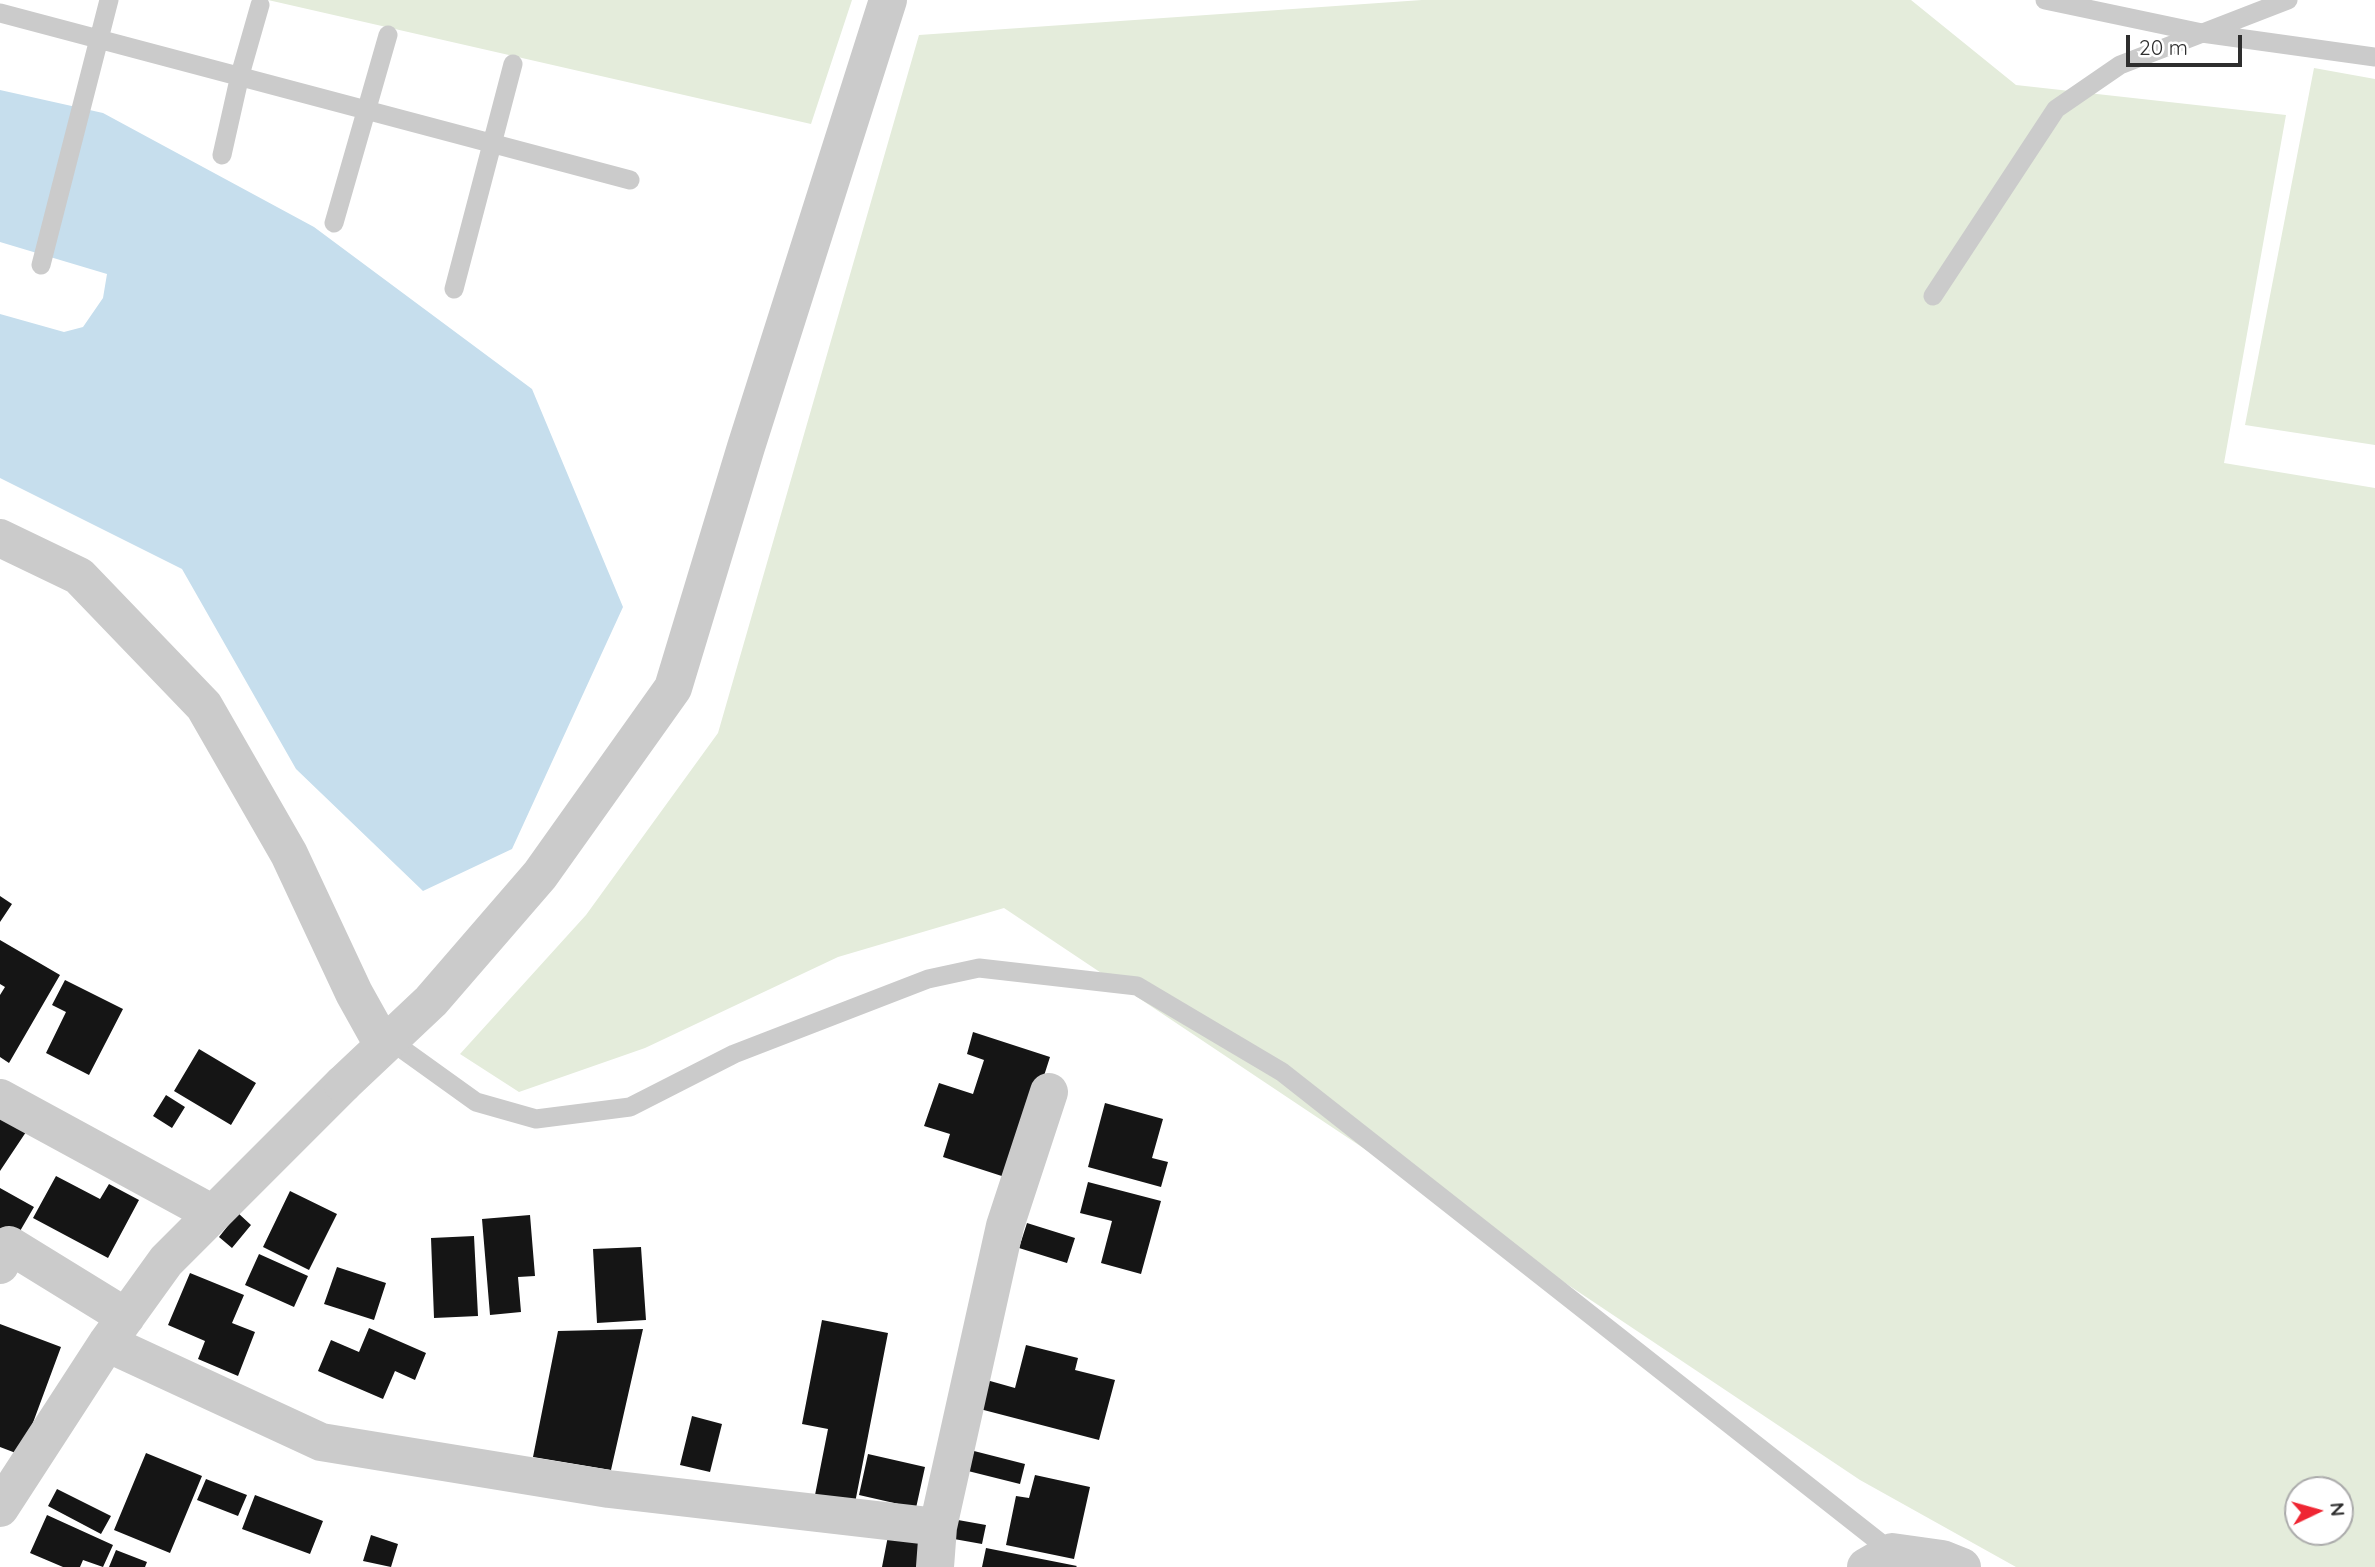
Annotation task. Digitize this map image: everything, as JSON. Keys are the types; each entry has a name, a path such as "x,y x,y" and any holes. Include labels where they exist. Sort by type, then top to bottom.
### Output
{"street":[{"path":"0,1507 116,1330 166,1261 343,1084 431,1001 540,875 673,688 750,434 888,0"},
{"path":"0,538 79,576 204,706 289,854 354,993 387,1043"},
{"path":"935,1567 938,1527 1005,1226 1049,1092"},
{"path":"0,1098 213,1214"},
{"path":"0,1265 9,1245 116,1330 321,1442 609,1489 938,1527"},
{"path":"1879,1559 1942,1559 1962,1567"}],"lane":[{"path":"41,265 109,0"},
{"path":"2045,0 2202,33 2375,57"},
{"path":"1933,296 2056,109 2120,65 2288,0"},
{"path":"222,155 240,75 260,5"},
{"path":"0,13 630,180"},
{"path":"334,223 388,34"},
{"path":"454,289 513,64"},
{"path":"387,1043 476,1102 536,1119 630,1107 734,1054 928,979 979,968 1137,986 1282,1072 1879,1559"}],"green space":[{"path":"268,0 852,0 811,124"},
{"path":"1422,0 1911,0 2016,85 2286,115 2224,463 2375,488 2375,1567 2016,1567 1860,1480 1004,908 838,957 645,1048 519,1092 460,1054 586,915 718,733 919,35"},
{"path":"2314,68 2375,79 2375,445 2245,425"}],"water":[{"path":"0,90 103,113 314,227 532,389 623,607 512,849 423,891 296,769 182,569 0,478 0,314 64,332 83,327 103,298 107,274 0,242"}],"building":[{"path":"0,896 12,904 0,922"},
{"path":"0,940 60,975 9,1063 0,1057 0,995 5,987 0,984"},
{"path":"65,980 123,1009 89,1075 46,1053 66,1012 52,1005"},
{"path":"973,1032 1050,1057 1011,1179 943,1157 950,1134 924,1126 939,1083 973,1094 984,1060 967,1054"},
{"path":"199,1049 256,1083 231,1125 174,1091"},
{"path":"166,1095 185,1107 172,1128 153,1116"},
{"path":"1105,1103 1163,1119 1152,1158 1168,1162 1161,1187 1088,1167"},
{"path":"0,1110 28,1129 0,1171"},
{"path":"56,1176 100,1199 109,1184 139,1200 108,1258 33,1218"},
{"path":"1088,1182 1161,1201 1141,1274 1101,1263 1112,1221 1080,1213"},
{"path":"0,1188 34,1207 16,1238 0,1229"},
{"path":"290,1191 337,1214 309,1270 263,1247"},
{"path":"238,1213 251,1225 232,1248 219,1237"},
{"path":"530,1215 535,1276 518,1277 521,1312 490,1315 482,1219"},
{"path":"1027,1223 1075,1238 1067,1263 1019,1248"},
{"path":"474,1236 478,1316 434,1318 431,1238"},
{"path":"641,1247 646,1320 597,1323 593,1249"},
{"path":"259,1254 308,1276 294,1307 245,1285"},
{"path":"337,1267 386,1283 374,1320 324,1304"},
{"path":"190,1273 244,1295 232,1323 255,1332 238,1376 198,1359 205,1341 168,1325"},
{"path":"822,1320 888,1333 855,1503 815,1495 828,1429 802,1424"},
{"path":"0,1324 61,1347 21,1455 0,1447"},
{"path":"369,1328 426,1353 415,1380 395,1371 383,1399 318,1371 331,1340 359,1352"},
{"path":"643,1329 611,1470 533,1457 558,1331"},
{"path":"1026,1345 1078,1358 1075,1370 1115,1380 1099,1440 976,1408 983,1379 1015,1388"},
{"path":"692,1416 722,1424 710,1472 680,1465"},
{"path":"974,1451 1025,1464 1020,1484 968,1471"},
{"path":"146,1453 202,1476 170,1553 114,1530"},
{"path":"868,1454 925,1467 916,1508 859,1495"},
{"path":"1035,1475 1090,1487 1074,1559 1006,1545 1016,1496 1029,1498"},
{"path":"206,1479 247,1495 238,1516 197,1500"},
{"path":"57,1489 111,1516 101,1534 48,1506"},
{"path":"255,1495 323,1521 310,1554 242,1529"},
{"path":"47,1515 113,1545 103,1567 83,1560 80,1567 63,1567 30,1553"},
{"path":"958,1520 986,1525 982,1544 954,1539"},
{"path":"371,1535 398,1544 391,1567 363,1561"},
{"path":"888,1536 928,1543 923,1567 882,1567"},
{"path":"986,1548 1077,1566 982,1567"},
{"path":"116,1550 147,1562 145,1567 109,1567"}]}
